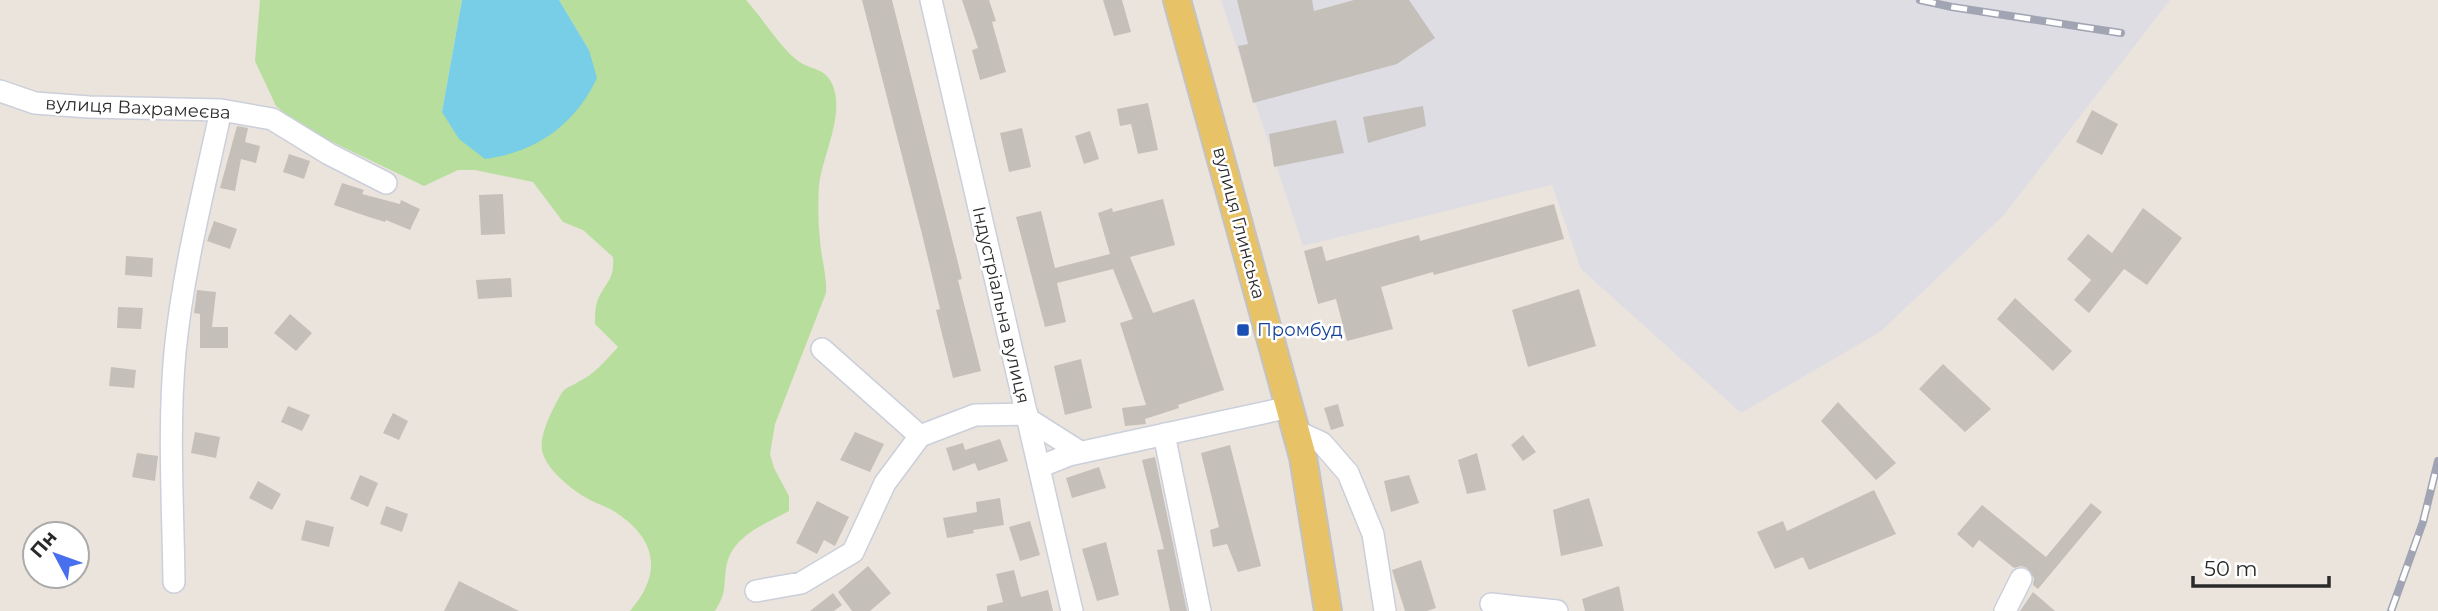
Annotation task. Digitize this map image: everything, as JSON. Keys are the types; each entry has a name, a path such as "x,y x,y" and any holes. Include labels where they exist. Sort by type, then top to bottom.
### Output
{"main road":[{"name":"вулиця Глинська","path":"1177,0 1303,457 1328,611"}],"street":[{"name":"Індустріальна вулиця","path":"931,0 1072,611"},
{"name":"вулиця Вахрамеєва","path":"0,91 35,103 221,110 272,119 329,154 386,183"},
{"path":"174,582 170,462 175,351 190,255 221,110"},
{"path":"822,349 920,436"},
{"path":"756,591 801,583 853,552 885,483 920,436 975,415 1027,417 1080,452"},
{"path":"1039,467 1080,452 1164,434 1293,419 1322,443 1348,472 1373,534 1385,611"},
{"path":"1164,434 1200,611"},
{"path":"2005,611 2021,579"},
{"path":"1491,604 1557,611"}],"shaded area":[{"path":"1221,0 2170,0 2003,216 1880,332 1741,413 1581,269 1552,185 1303,246"}],"green space":[{"path":"260,0 462,0 442,112 589,50 559,0 746,0 788,52 803,64 828,77 835,92 835,119 821,174 818,206 826,293 775,424 770,454 774,468 789,496 789,511 749,533 734,548 726,569 723,594 715,611 630,611 648,583 651,569 646,544 627,520 586,498 566,483 549,466 543,454 544,432 562,392 595,371 618,347 595,324 596,306 612,273 613,257 583,230 563,222 533,182 475,170 458,170 424,186 301,127 276,106 255,61"}],"water":[{"path":"462,0 559,0 589,50 597,78 588,95 565,122 537,143 485,159 459,139 442,112"}],"building":[{"path":"862,0 892,0 962,279 958,280 981,371 953,378 936,310 940,309 922,234"},
{"path":"962,0 989,0 996,21 992,22 1006,72 980,80 972,50 978,48"},
{"path":"1103,0 1122,0 1131,32 1114,36"},
{"path":"1237,0 1312,0 1314,11 1354,0 1409,0 1435,38 1397,64 1253,103 1238,46 1248,44"},
{"path":"1148,103 1158,150 1138,154 1131,124 1120,126 1117,109"},
{"path":"1423,106 1426,126 1368,143 1363,117"},
{"path":"2092,110 2118,124 2102,155 2076,142"},
{"path":"1336,120 1344,153 1274,167 1269,134"},
{"path":"237,126 248,128 245,142 260,146 256,163 241,159 235,191 220,188"},
{"path":"1022,128 1031,167 1009,172 1000,133"},
{"path":"1090,131 1099,159 1084,164 1075,136"},
{"path":"289,154 310,161 304,179 283,172"},
{"path":"342,183 364,190 362,194 400,204 401,200 420,209 410,230 334,205"},
{"path":"503,194 505,234 481,235 479,195"},
{"path":"1163,199 1175,245 1130,257 1153,313 1194,299 1224,390 1145,419 1146,424 1125,426 1122,408 1146,405 1120,323 1133,319 1113,269 1057,283 1066,322 1045,327 1016,217 1041,211 1055,268 1110,254 1098,213 1112,208 1113,212"},
{"path":"1554,204 1564,239 1381,287 1393,329 1347,341 1336,299 1318,304 1304,251 1322,246 1326,261 1419,235 1420,241"},
{"path":"2143,208 2182,238 2147,285 2124,269 2089,313 2074,300 2091,280 2067,259 2088,234 2112,253"},
{"path":"214,221 237,229 230,249 207,241"},
{"path":"126,256 153,258 152,277 125,275"},
{"path":"511,278 512,297 478,299 476,280"},
{"path":"1579,289 1596,346 1528,367 1512,310"},
{"path":"197,290 216,292 212,327 228,327 228,348 200,348 200,314 194,313"},
{"path":"2015,298 2072,351 2053,371 1997,319"},
{"path":"118,307 143,308 141,329 117,328"},
{"path":"290,314 312,333 296,351 274,333"},
{"path":"1081,359 1092,408 1065,415 1054,366"},
{"path":"1943,364 1991,409 1965,432 1919,389"},
{"path":"111,367 136,370 134,388 109,386"},
{"path":"1838,402 1896,463 1876,480 1821,421"},
{"path":"1338,404 1344,426 1331,430 1324,408"},
{"path":"288,406 310,415 302,431 281,422"},
{"path":"393,413 408,421 399,440 383,433"},
{"path":"195,432 220,437 216,458 191,453"},
{"path":"855,432 884,444 870,472 840,460"},
{"path":"1523,435 1536,452 1523,461 1511,445"},
{"path":"1000,439 1008,461 978,471 975,463 953,471 946,448 963,443 965,450"},
{"path":"1230,445 1261,566 1238,572 1227,544 1213,547 1210,530 1219,527 1201,453"},
{"path":"137,453 158,456 155,481 132,477"},
{"path":"1477,453 1486,490 1467,494 1458,460"},
{"path":"1155,457 1187,611 1170,611 1157,550 1164,549 1142,460"},
{"path":"1099,467 1106,488 1072,498 1066,478"},
{"path":"360,475 378,483 368,507 350,499"},
{"path":"1409,475 1419,503 1391,512 1384,481"},
{"path":"258,481 281,494 272,510 249,498"},
{"path":"1874,490 1896,534 1809,570 1803,557 1775,569 1757,532 1783,521 1787,531"},
{"path":"1000,498 1004,525 947,538 943,518 977,512 976,502"},
{"path":"1589,498 1603,546 1561,556 1553,510"},
{"path":"817,501 849,517 835,546 824,540 817,554 796,543"},
{"path":"2091,503 2102,512 2038,589 2033,585 2034,578 2027,568 2014,568 1979,540 1973,548 1957,534 1982,505 2046,557"},
{"path":"386,506 408,514 402,532 380,524"},
{"path":"306,520 334,527 329,547 301,540"},
{"path":"1030,521 1040,555 1020,561 1009,527"},
{"path":"1106,542 1119,595 1097,601 1082,549"},
{"path":"1421,560 1436,608 1427,611 1405,611 1392,570"},
{"path":"868,566 891,593 870,611 852,611 838,592"},
{"path":"1014,570 1021,597 1048,590 1053,611 987,611 987,606 1003,602 996,574"},
{"path":"459,581 519,611 444,611"},
{"path":"1619,586 1624,611 1585,611 1582,599"},
{"path":"2033,592 2055,611 2020,611"},
{"path":"833,593 842,605 834,611 810,611"}],"railway":[{"path":"1920,0 2121,33"},
{"path":"2391,611 2423,522 2438,461"}],"place":[{"name":"Промбуд","path":"1243,330"}]}
